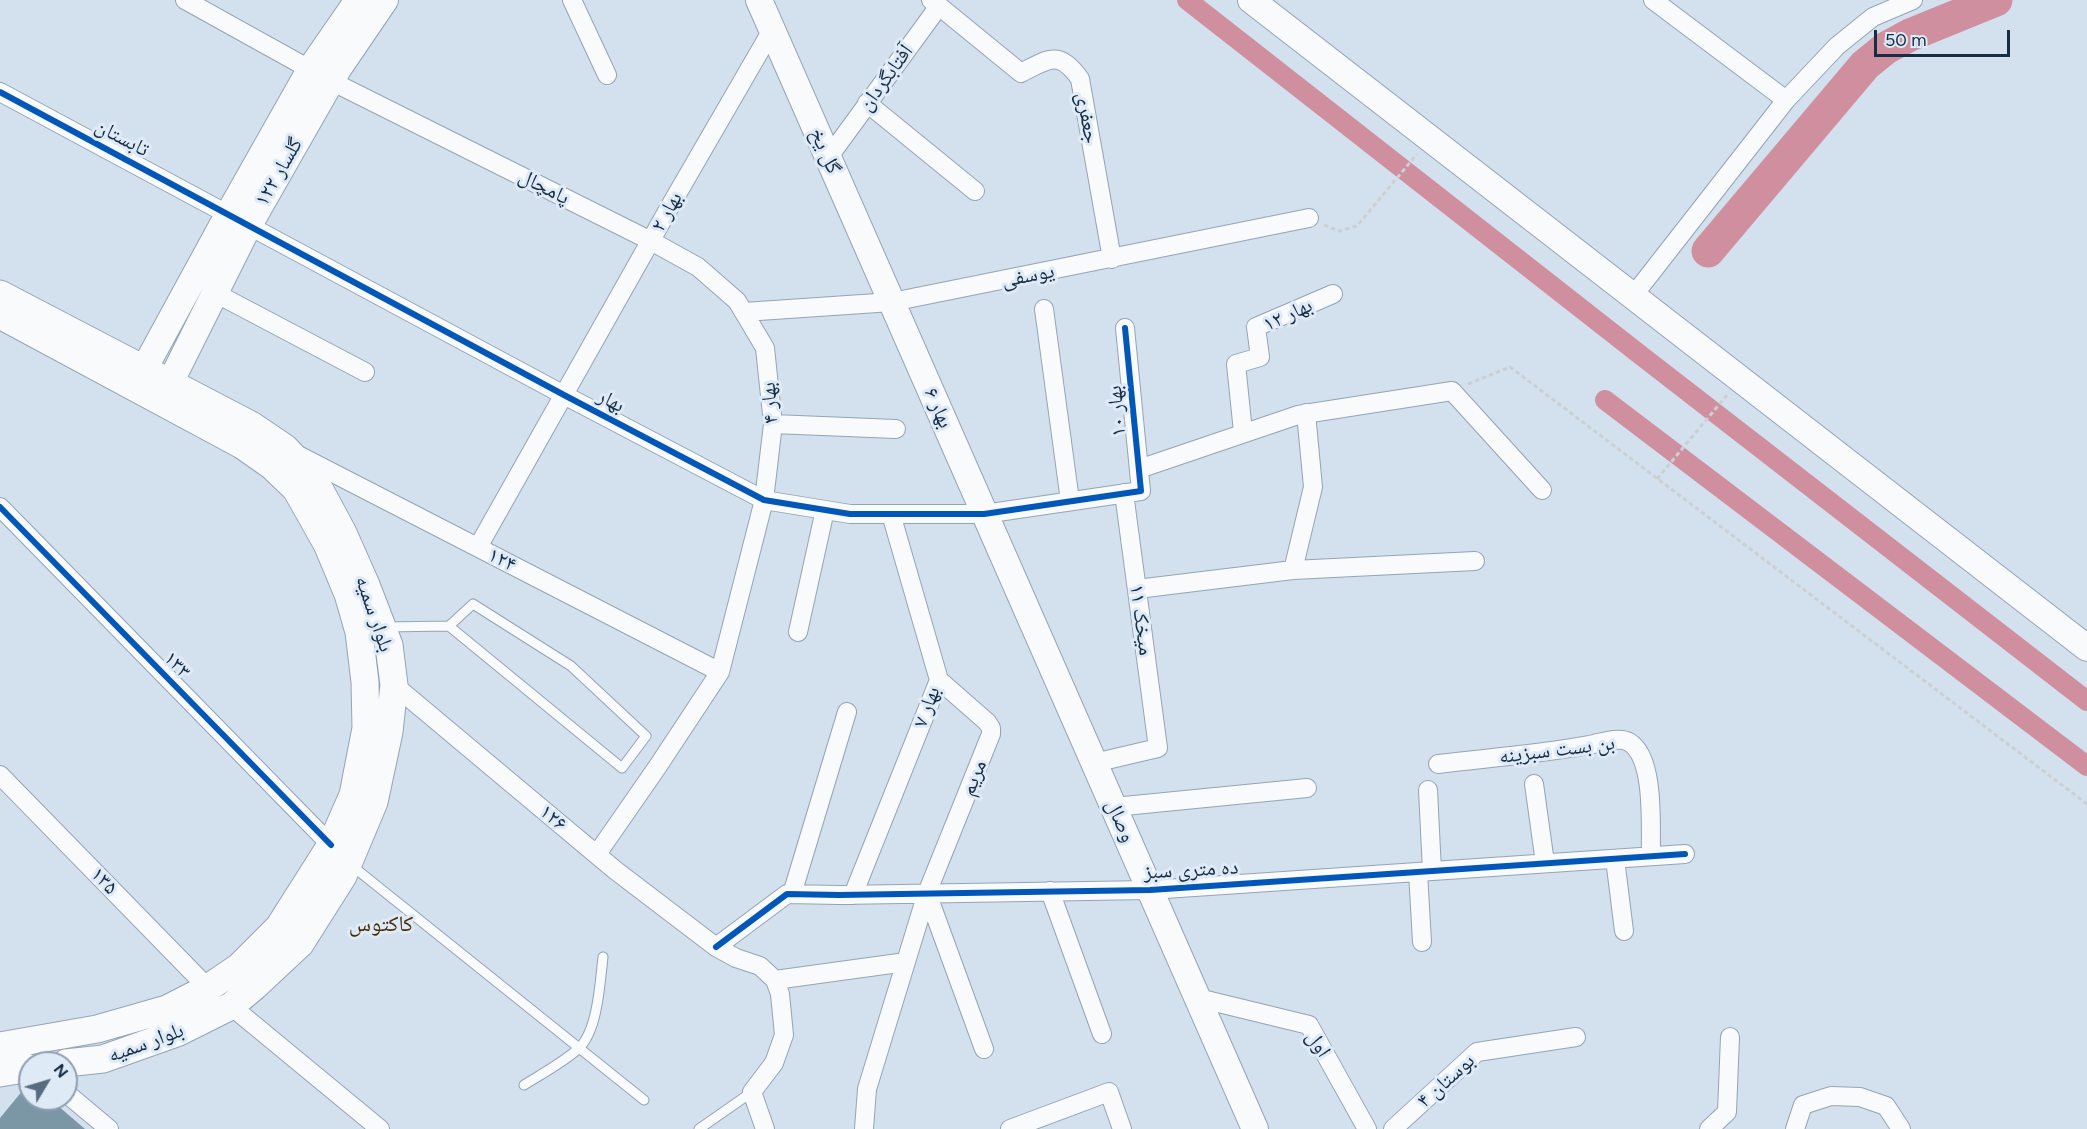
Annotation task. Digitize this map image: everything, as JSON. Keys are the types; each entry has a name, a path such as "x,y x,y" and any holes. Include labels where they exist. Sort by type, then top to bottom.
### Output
{"main road":[{"name":"گلسار ۱۲۲","path":"139,378 239,219 321,74 358,0"},
{"name":"گلسار ۱۲۲","path":"321,74 385,0"},
{"name":"گل یخ","path":"759,0 892,302"},
{"path":"1251,0 2087,648"},
{"name":"گلسار ۱۲۲","path":"165,392 215,293 239,219"},
{"name":"بلوار سمیه","path":"0,294 165,392 272,466 296,489 327,544 348,594 359,632 365,682 366,728 340,854 300,944 231,1006 179,1032 125,1052 103,1059 78,1062"},
{"name":"بهار ۶","path":"892,302 984,514"},
{"name":"بلوار سمیه","path":"0,315 139,378"},
{"name":"بلوار سمیه","path":"47,1051 97,1029 167,1009 208,988 239,967 279,927 340,854 374,802 389,732 394,685 388,645 366,585 343,533 314,479 285,448 251,425 165,392"},
{"name":"وصال","path":"984,514 1255,1129"},
{"name":"بلوار سمیه","path":"0,1046 18,1053"},
{"name":"بلوار سمیه","path":"0,1073 18,1064"}],"street":[{"name":"پامچال","path":"185,0 321,74 698,267 737,301 744,312"},
{"path":"572,0 607,75"},
{"path":"1653,0 1786,100"},
{"path":"1633,296 1786,100 1837,46 1874,17 1913,0"},
{"name":"آفتابگردان","path":"828,158 935,3"},
{"name":"جعفری","path":"935,3 1021,73 1048,59 1059,60 1068,64 1080,79 1112,259"},
{"name":"بهار ۲","path":"478,548 772,30"},
{"name":"تابستان","path":"0,92 239,219"},
{"path":"867,104 975,191"},
{"name":"یوسفی","path":"744,312 892,302 1309,218"},
{"name":"بهار","path":"239,219 564,395 764,500 850,514 984,514 1133,492"},
{"path":"215,293 365,372"},
{"name":"بهار ۱۲","path":"1243,432 1236,364 1260,357 1256,327 1333,294"},
{"path":"1044,309 1070,501"},
{"name":"بهار ۴","path":"597,854 720,672 764,500 773,424 765,348 744,312"},
{"name":"بهار ۱۰","path":"1125,328 1139,469 1133,492"},
{"path":"1139,469 1243,432 1306,413 1452,391 1542,490"},
{"path":"1293,570 1313,487 1306,413"},
{"path":"773,424 896,429"},
{"name":"۱۲۴","path":"285,448 720,672"},
{"name":"میخک ۱۱","path":"1094,763 1158,748 1137,589 1133,492"},
{"name":"۱۳۳","path":"0,507 340,854"},
{"path":"798,632 825,510"},
{"name":"بهار ۷","path":"854,895 939,680 891,514"},
{"path":"1137,589 1293,570 1475,561"},
{"name":"مریم","path":"864,1129 867,1089 927,893 991,734 991,728 987,722 939,680"},
{"name":"۱۲۶","path":"394,685 597,854 716,947 760,966 775,980"},
{"path":"716,947 787,894 792,894 848,712"},
{"name":"بن بست سبزینه","path":"1438,764 1572,748 1618,740 1629,742 1639,753 1650,784 1651,856"},
{"name":"۱۳۵","path":"0,775 208,988"},
{"path":"1534,784 1545,863"},
{"path":"1114,807 1307,788"},
{"path":"1422,942 1428,790"},
{"name":"ده متری سبز","path":"792,894 1150,890 1685,854"},
{"path":"1615,859 1624,931"},
{"path":"1050,891 1102,1034"},
{"path":"927,893 984,1049"},
{"path":"765,1129 752,1092 774,1063 784,1035 780,994 775,980 906,962"},
{"name":"اول","path":"1198,998 1309,1025 1367,1129"},
{"path":"231,1006 380,1129"},
{"name":"بوستان ۴","path":"1393,1129 1477,1052 1576,1037"},
{"path":"1709,1129 1727,1112 1730,1037"},
{"path":"1010,1129 1033,1125 1109,1092 1122,1129"},
{"path":"1795,1129 1803,1105 1832,1096 1860,1097 1886,1106 1901,1129"},
{"path":"78,1103 110,1129"}],"lane":[{"path":"382,627 449,626 622,768 646,735 571,666 473,604 449,626"},
{"path":"340,854 644,1100"},
{"path":"524,1085 580,1047 589,1032 598,1001 603,957"},
{"path":"699,1129 752,1092"}],"path":[{"path":"1309,218 1339,231 1357,226 1417,155"},
{"path":"1452,391 1510,367 2087,804"},
{"path":"1657,479 1726,396"}],"building":[{"path":"18,1096 18,1111 64,1111 85,1129 0,1129 0,1118"}],"waterway":[{"path":"1187,0 2087,701"},
{"path":"1708,251 1865,65 1886,48 1910,35 1996,0"},
{"path":"1605,400 2087,766"}],"cycle path":[{"path":"0,92 764,500 850,514 984,514 1141,491 1125,328"},
{"path":"0,507 331,845"},
{"path":"716,947 787,894 1150,890 1685,854"}],"district":[{"name":"کاکتوس","path":"381,925"}]}
